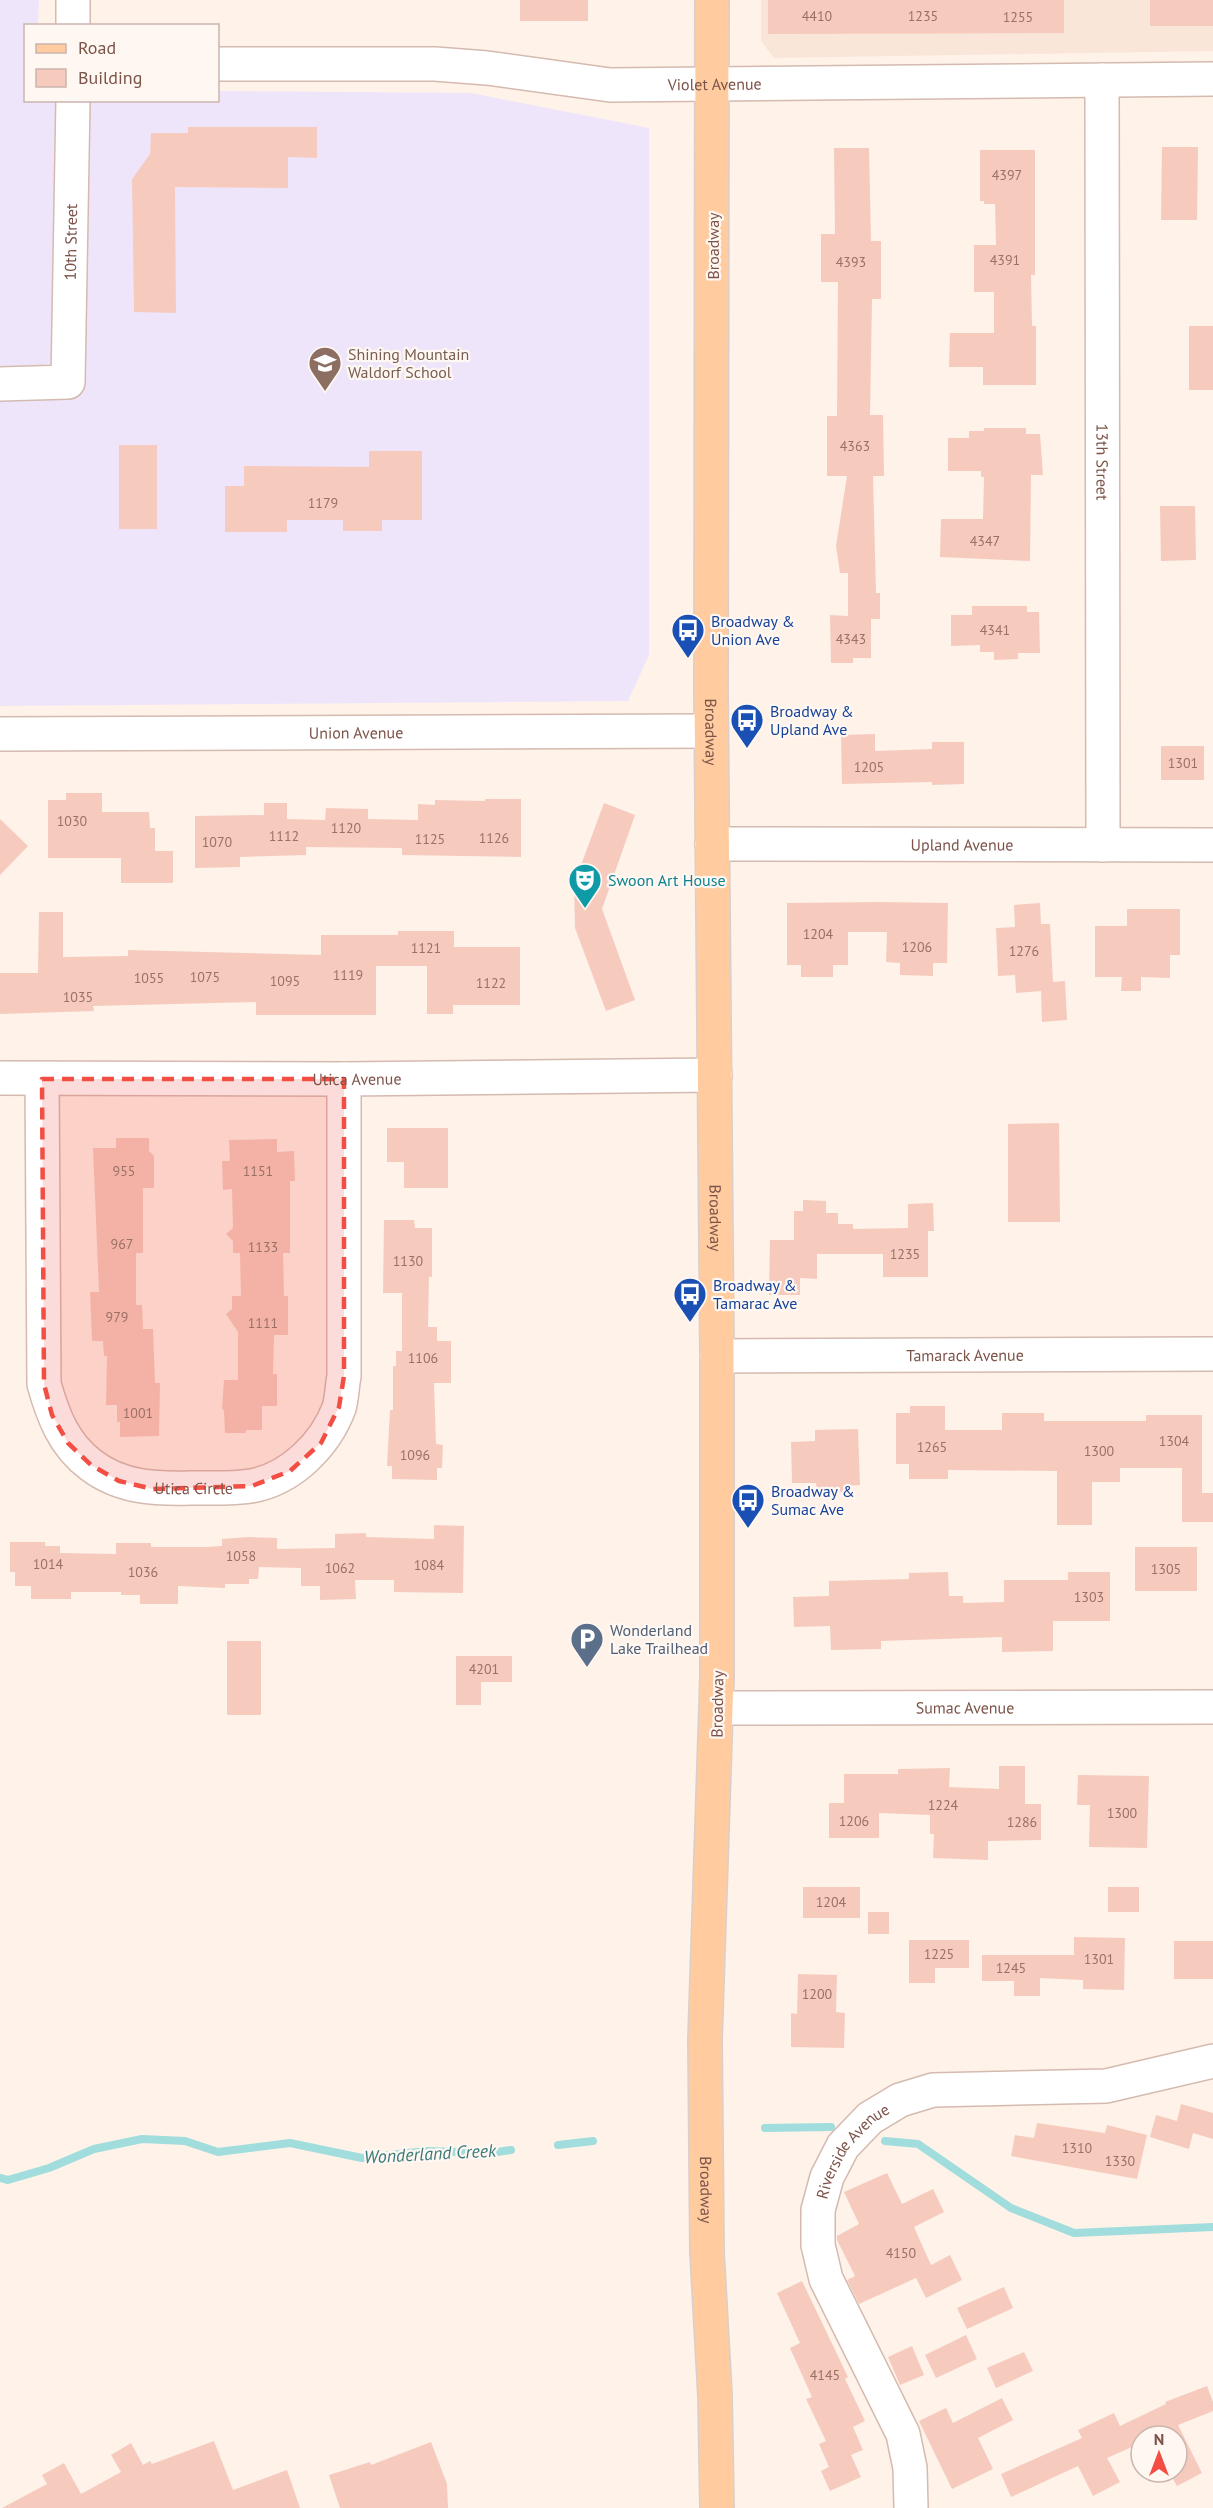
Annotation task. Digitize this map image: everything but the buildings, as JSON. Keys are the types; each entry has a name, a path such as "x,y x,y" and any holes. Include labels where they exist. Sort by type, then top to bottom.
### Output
{"main road":[{"name":"Broadway","path":"712,0 711,731 717,1356 717,1708 705,2040 707,2252 717,2508"}],"street":[{"path":"73,0 73,24"},
{"name":"Violet Avenue","path":"219,64 435,64 487,68 610,85 1213,79"},
{"name":"13th Street","path":"1101,80 1104,845"},
{"name":"10th Street","path":"0,384 68,382 73,102"},
{"name":"Union Avenue","path":"0,734 711,731"},
{"name":"Upland Avenue","path":"712,844 1213,845"},
{"name":"Utica Avenue","path":"0,1078 344,1079 715,1075"},
{"name":"Utica Circle","path":"42,1079 44,1384 52,1415 68,1443 91,1466 119,1481 153,1489 252,1486 290,1471 321,1443 339,1407 344,1376 344,1079"},
{"name":"Tamarack Avenue","path":"717,1356 1213,1354"},
{"name":"Sumac Avenue","path":"717,1708 1213,1707"},
{"name":"Riverside Avenue","path":"911,2508 910,2468 903,2434 826,2279 818,2246 820,2202 827,2177 843,2146 870,2118 900,2100 933,2090 1106,2086 1213,2061"}],"highlighted area":[{"path":"42,1079 344,1079 344,1376 339,1407 321,1443 290,1471 252,1486 153,1489 119,1481 91,1465 68,1443 52,1415 44,1384"}],"shaded area":[{"name":"Shining Mountain Waldorf School","path":"0,0 39,0 38,24 24,24 24,102 219,102 219,91 471,93 649,128 649,655 628,701 0,706"},
{"path":"761,0 1213,0 1213,51 774,58 761,41"}],"waterway":[{"name":"Wonderland Creek","path":"765,2128 831,2127"},
{"name":"Wonderland Creek","path":"0,2178 8,2180 49,2168 94,2149 142,2139 185,2141 218,2152 290,2143 362,2158 427,2151 490,2153 511,2150"},
{"name":"Wonderland Creek","path":"558,2145 593,2141"},
{"name":"Wonderland Creek","path":"885,2141 918,2144 1011,2208 1074,2233 1213,2227"}],"place":[{"name":"Shining Mountain Waldorf School","path":"325,392"},
{"name":"Broadway & Union Ave","path":"688,659"},
{"name":"Broadway & Upland Ave","path":"747,749"},
{"name":"Swoon Art House","path":"585,909"},
{"name":"Broadway & Tamarac Ave","path":"690,1323"},
{"name":"Broadway & Sumac Ave","path":"748,1529"},
{"name":"Wonderland Lake Trailhead","path":"587,1668"}]}
